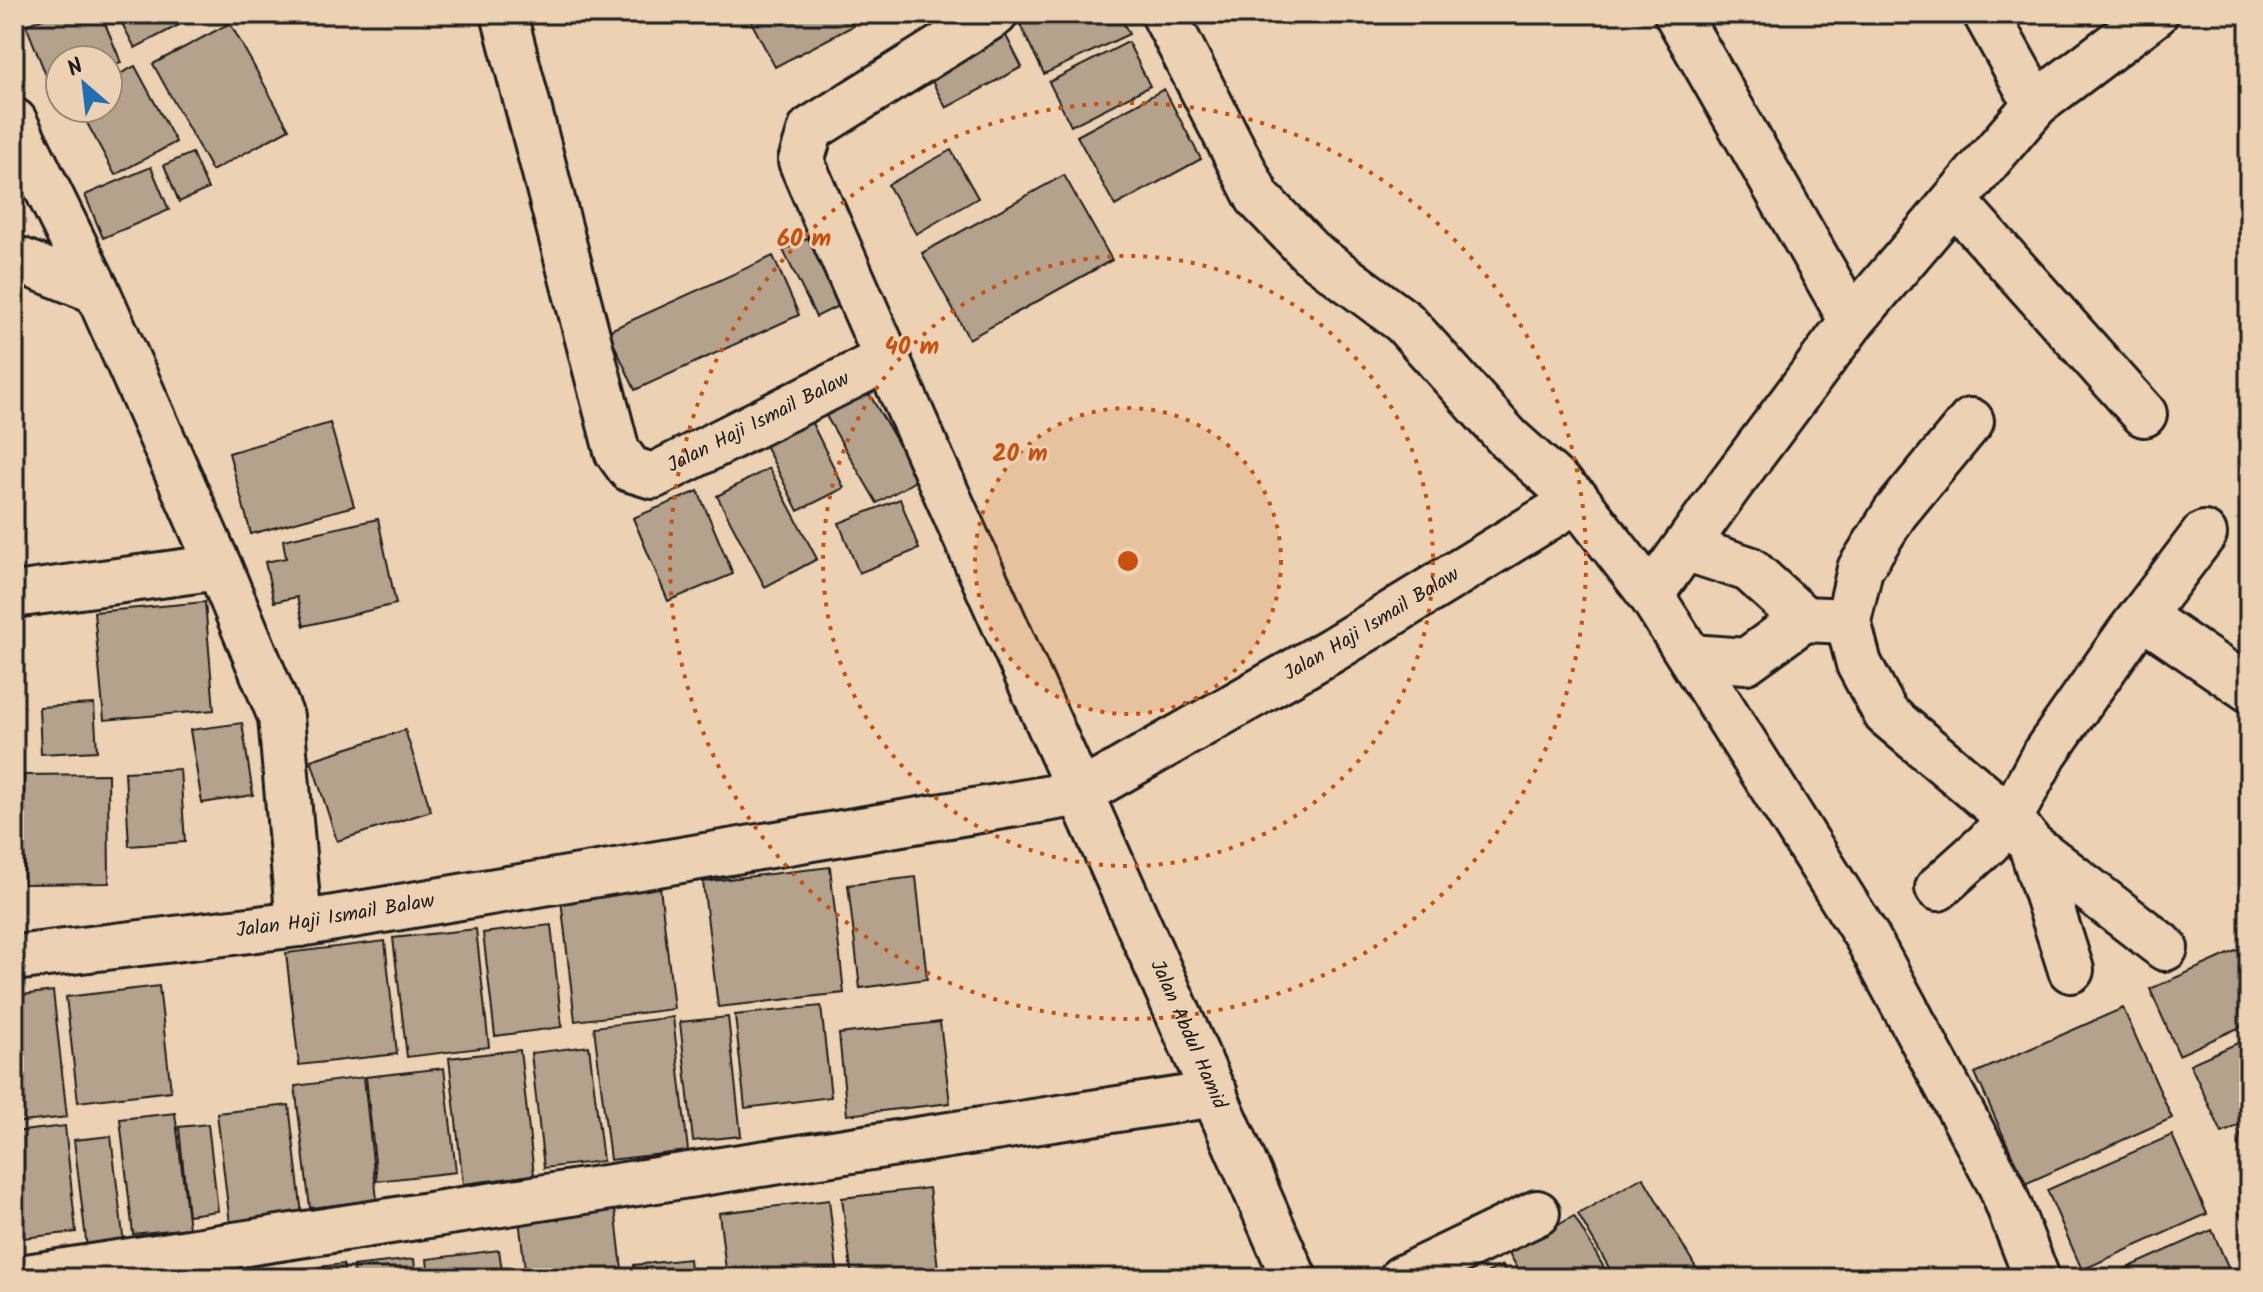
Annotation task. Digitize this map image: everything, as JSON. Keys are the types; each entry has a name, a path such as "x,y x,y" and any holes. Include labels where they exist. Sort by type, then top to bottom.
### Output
{"street":[{"name":"Jalan Haji Ismail Balaw","path":"504,14 617,451 630,469 653,476 886,359"},
{"path":"995,14 811,129 801,161 886,359 1081,793"},
{"path":"1164,14 1258,198 1310,252 1404,322 1508,438 1577,500 1651,595 1867,937 2001,1186 2037,1278"},
{"path":"1677,14 1852,321"},
{"path":"1986,14 2036,104"},
{"path":"1651,595 1852,321 2036,104 2155,14"},
{"path":"14,121 97,291 219,567 281,717 299,924"},
{"path":"1955,202 2144,414"},
{"path":"14,260 97,291"},
{"path":"1971,421 1895,513 1860,569 1848,621 1859,664 1886,714 2020,832 2165,948"},
{"name":"Jalan Haji Ismail Balaw","path":"14,958 299,924 1081,793 1332,650 1577,500"},
{"path":"2071,970 2020,832 2045,753 2204,534"},
{"path":"1685,548 1749,569 1804,619"},
{"path":"14,595 219,567"},
{"path":"2142,616 2249,689"},
{"path":"1691,657 1746,661 1804,619 1848,621"},
{"name":"Jalan Abdul Hamid","path":"1081,793 1294,1278"},
{"path":"1938,888 1988,843 2020,832"},
{"path":"20,1278 1215,1094"},
{"path":"1402,1278 1537,1213"}],"building":[{"path":"53,14 101,14 114,44 44,44 44,70 26,25"},
{"path":"117,14 174,14 179,25 135,48"},
{"path":"747,14 847,14 853,26 775,67"},
{"path":"1015,14 1119,14 1129,34 1044,74"},
{"path":"230,23 289,129 212,171 153,64"},
{"path":"1000,24 1022,67 946,108 923,64"},
{"path":"1128,42 1150,86 1071,126 1049,82"},
{"path":"135,66 176,142 115,175 88,124 124,124 124,72"},
{"path":"1164,89 1201,159 1115,206 1077,136"},
{"path":"951,150 978,198 916,234 888,185"},
{"path":"192,153 208,189 179,202 164,165"},
{"path":"151,167 169,210 103,238 85,195"},
{"path":"1064,175 1112,260 969,339 922,253"},
{"path":"813,235 846,302 816,317 783,250"},
{"path":"773,256 799,315 635,390 608,331"},
{"path":"864,385 919,479 877,503 822,409"},
{"path":"804,407 844,488 798,511 757,429"},
{"path":"330,423 354,506 251,534 229,453"},
{"path":"769,468 817,559 765,587 717,496"},
{"path":"698,491 733,574 668,601 633,518"},
{"path":"900,499 919,549 859,573 839,523"},
{"path":"378,519 396,604 304,626 297,597 274,602 265,562 286,558 283,540"},
{"path":"205,602 214,710 104,720 94,612"},
{"path":"94,704 97,751 41,754 39,707"},
{"path":"242,723 253,795 202,803 190,730"},
{"path":"405,730 431,811 337,841 311,760"},
{"path":"180,769 185,842 129,846 125,772"},
{"path":"108,774 109,883 24,884 24,775"},
{"path":"830,867 844,993 718,1007 703,882"},
{"path":"916,877 927,979 860,988 848,885"},
{"path":"660,887 674,1009 575,1021 561,899"},
{"path":"551,925 562,1027 495,1036 483,933"},
{"path":"476,929 489,1047 407,1057 393,938"},
{"path":"385,941 397,1054 299,1065 286,953"},
{"path":"2249,945 2249,1023 2179,1055 2150,989"},
{"path":"159,986 171,1091 78,1102 66,997"},
{"path":"53,991 67,1117 14,1123 14,996"},
{"path":"821,1006 831,1097 745,1108 735,1015"},
{"path":"2123,1008 2172,1118 2025,1184 1975,1073"},
{"path":"673,1017 688,1151 610,1160 594,1027"},
{"path":"728,1017 741,1136 693,1141 680,1022"},
{"path":"940,1022 950,1103 847,1115 839,1034"},
{"path":"2249,1038 2249,1121 2222,1133 2190,1064"},
{"path":"589,1046 603,1161 544,1168 531,1053"},
{"path":"520,1050 534,1175 463,1184 449,1058"},
{"path":"444,1068 456,1172 377,1181 366,1077"},
{"path":"364,1077 377,1200 310,1208 295,1086"},
{"path":"289,1105 302,1215 230,1224 217,1113"},
{"path":"175,1113 189,1228 133,1234 120,1119"},
{"path":"208,1124 218,1211 188,1215 179,1127"},
{"path":"65,1126 76,1232 14,1239 14,1132"},
{"path":"2249,1130 2249,1154 2240,1134"},
{"path":"2172,1135 2207,1214 2082,1270 2047,1190"},
{"path":"111,1136 124,1244 87,1248 74,1140"},
{"path":"1643,1177 1702,1278 1615,1278 1578,1214"},
{"path":"929,1188 939,1278 852,1278 842,1198"},
{"path":"829,1200 838,1278 727,1278 719,1213"},
{"path":"615,1208 623,1278 526,1278 519,1219"},
{"path":"2249,1210 2249,1233 2241,1214"},
{"path":"1574,1216 1610,1278 1523,1278 1509,1253"},
{"path":"2212,1230 2233,1278 2105,1278"},
{"path":"499,1250 503,1278 429,1278 427,1259"},
{"path":"414,1259 416,1278 354,1278 353,1266"},
{"path":"689,1259 691,1278 635,1278 634,1265"},
{"path":"343,1264 345,1278 267,1278 267,1273"},
{"path":"1502,1265 1508,1278 1477,1278"}]}
